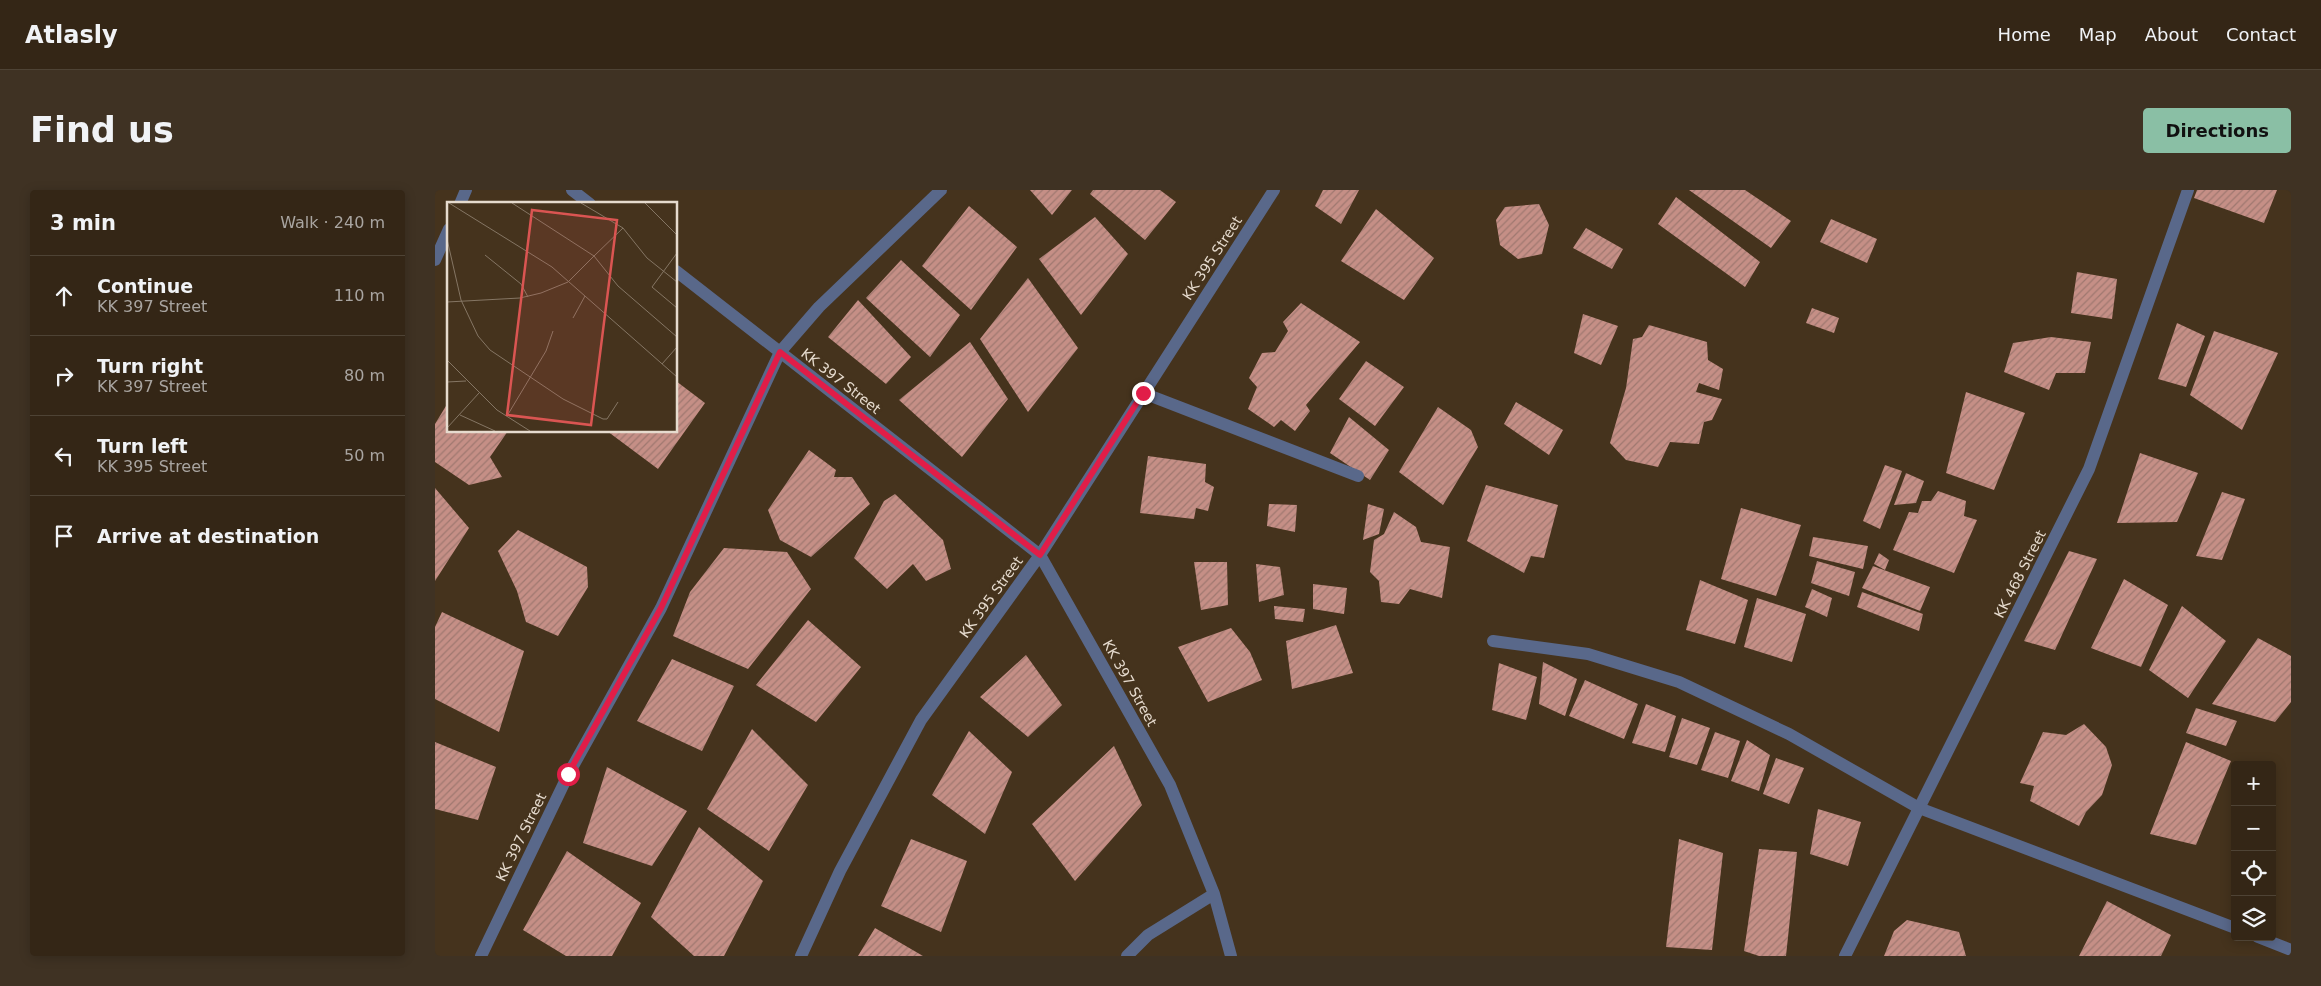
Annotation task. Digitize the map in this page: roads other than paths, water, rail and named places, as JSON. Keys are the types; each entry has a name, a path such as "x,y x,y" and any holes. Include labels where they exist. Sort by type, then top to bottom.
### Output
{"street":[{"path":"461,202 466,190"},
{"path":"572,190 587,202"},
{"path":"677,272 780,352 819,307 941,190"},
{"name":"KK 395 Street","path":"801,956 841,872 921,720 1040,555 1274,190"},
{"name":"KK 468 Street","path":"1845,956 2089,469 2188,190"},
{"path":"435,260 447,233"},
{"name":"KK 397 Street","path":"481,956 568,774 661,608 780,352 1040,555 1170,785 1214,894 1231,956"},
{"path":"1143,393 1358,476"},
{"path":"1493,641 1588,654 1679,682 1789,734 1919,808 2231,926"},
{"path":"1127,956 1148,935 1214,894"},
{"path":"2268,941 2291,950"}]}
